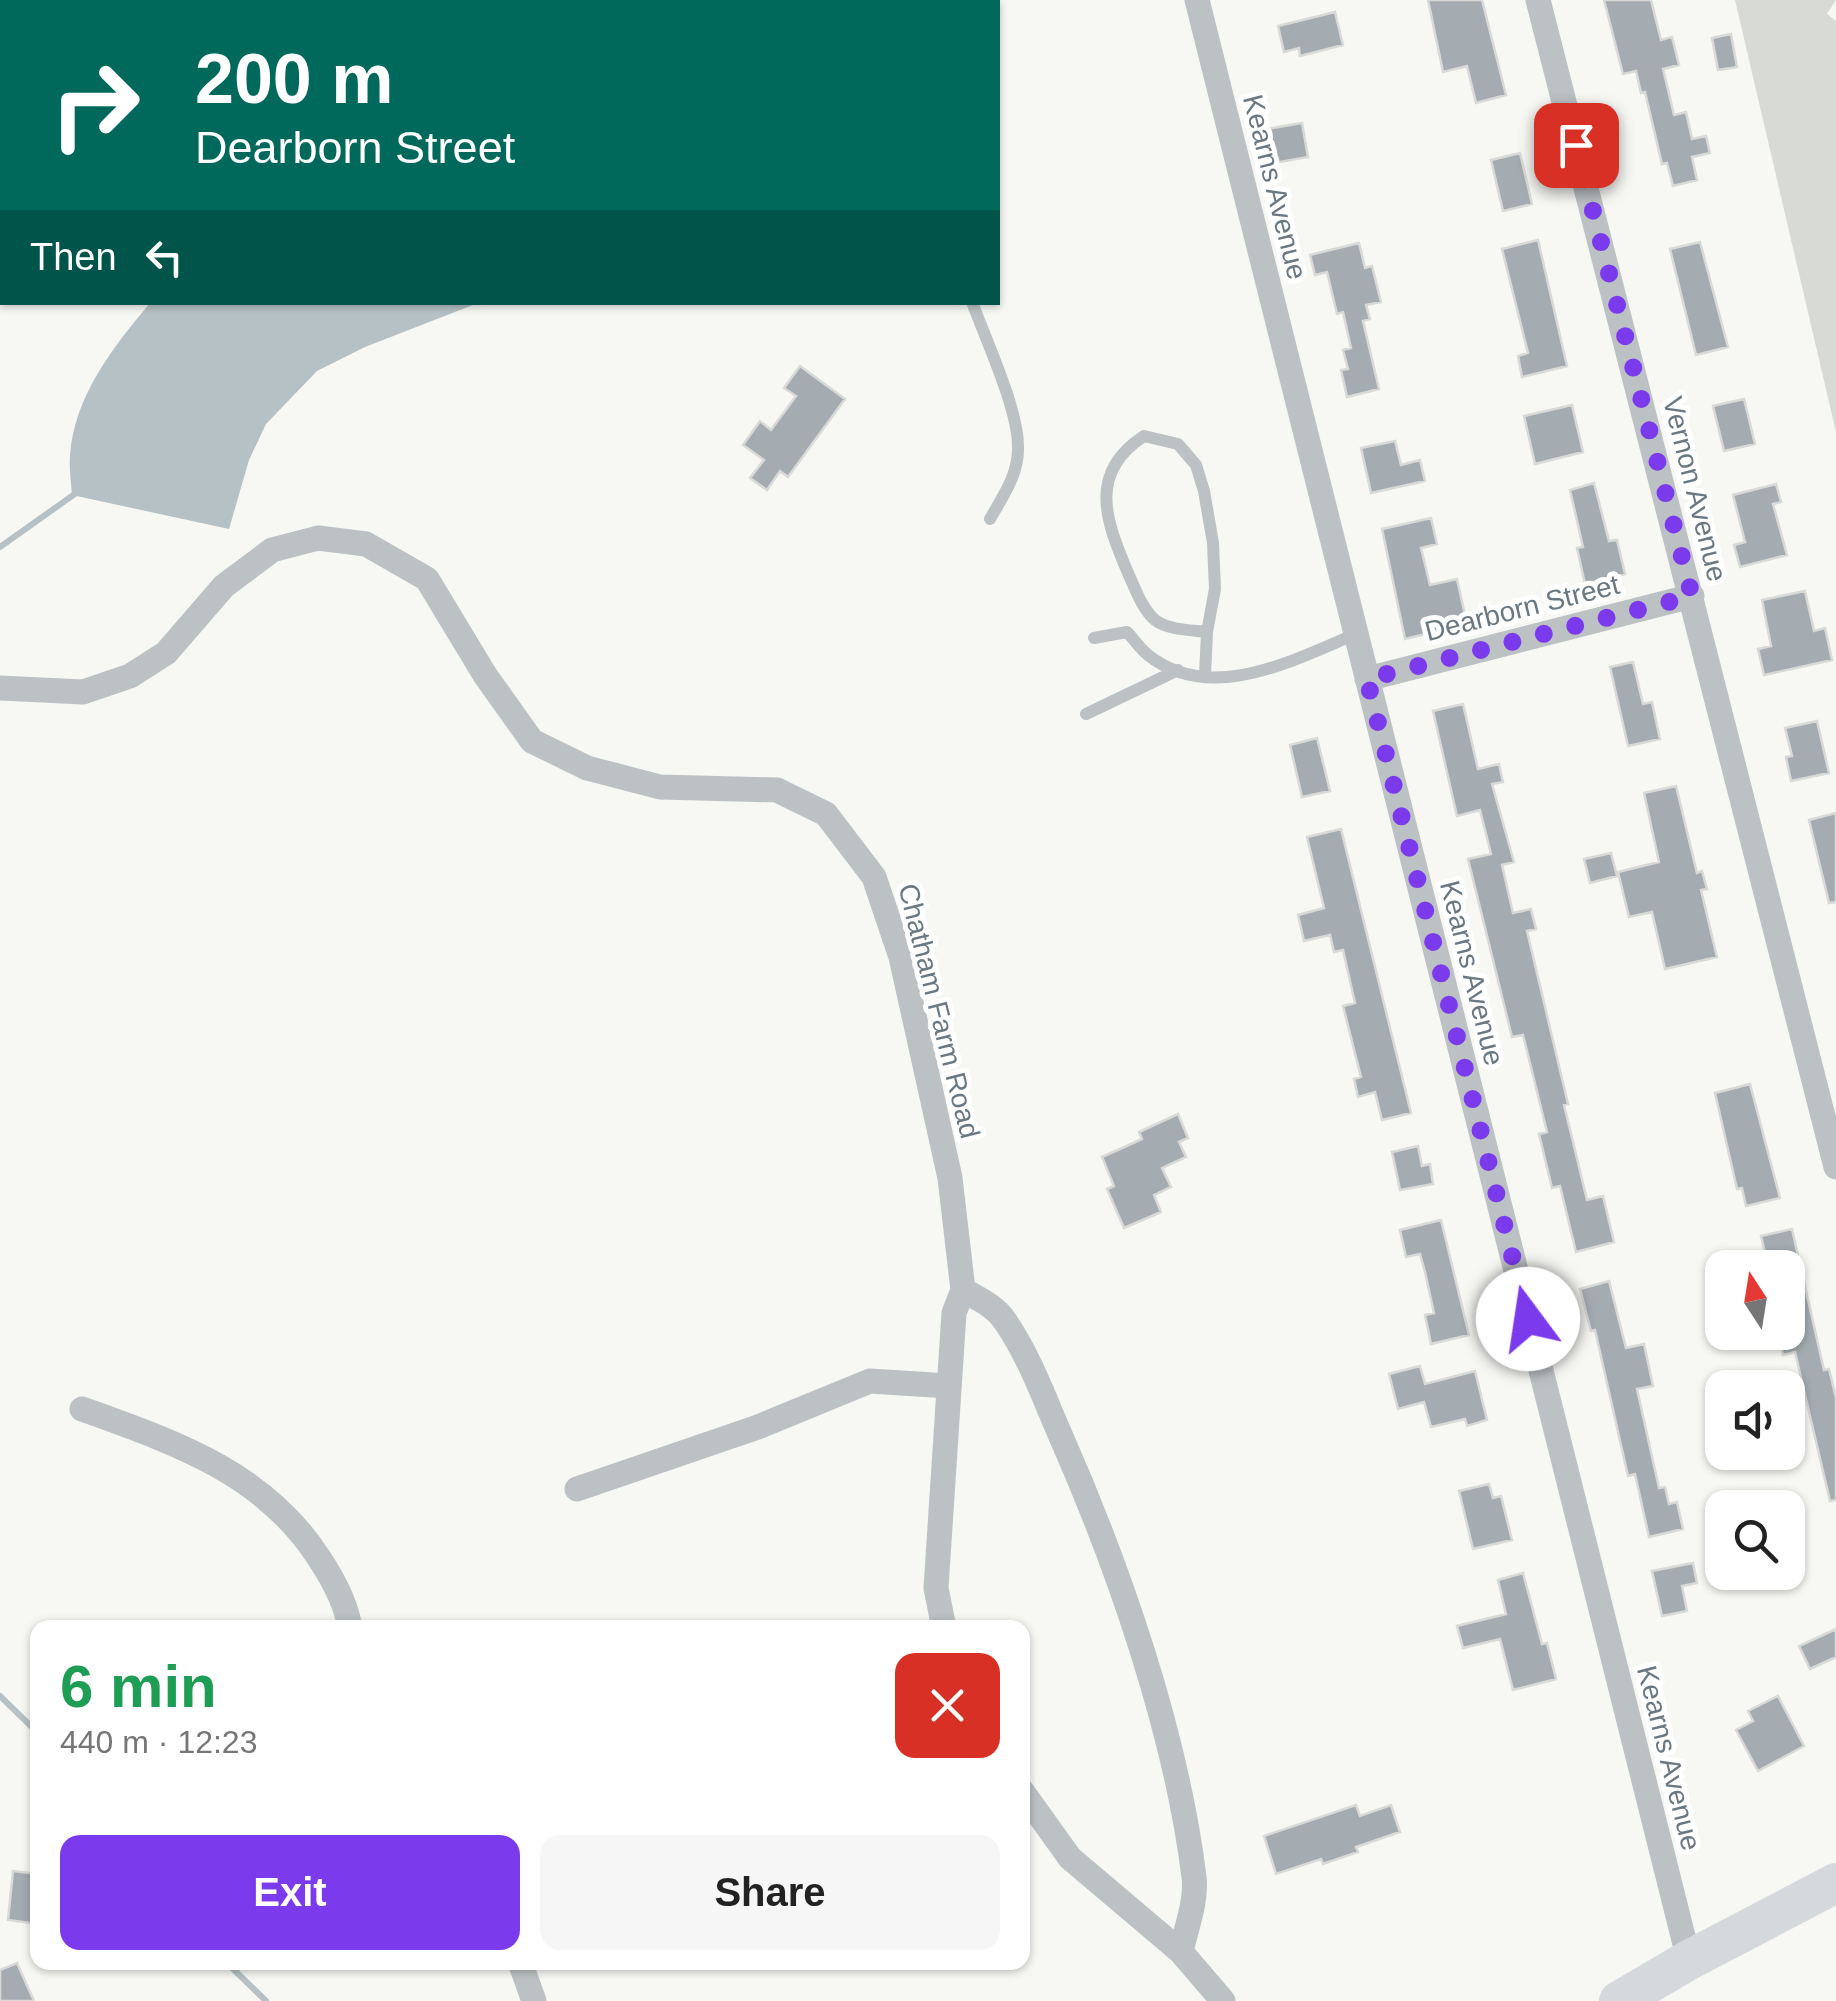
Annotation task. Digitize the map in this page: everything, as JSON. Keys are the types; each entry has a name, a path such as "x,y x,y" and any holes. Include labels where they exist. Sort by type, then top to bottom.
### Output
{"main road":[{"path":"1637,1997 1689,1960 1836,1883"}],"street":[{"name":"Kearns Avenue","path":"1197,0 1689,1960"},
{"name":"Vernon Avenue","path":"1538,0 1836,1167"},
{"name":"Chatham Farm Road","path":"0,688 84,692 130,676 166,653 224,586 272,550 318,538 366,544 427,579 484,676 532,740 587,768 660,787 776,790 826,814 874,877 900,957 950,1178 963,1290 954,1313 936,1588 942,1620"},
{"name":"Dearborn Street","path":"1367,679 1692,596"},
{"path":"963,1290 991,1306 1006,1322 1098,1520 1145,1666 1182,1811 1194,1900 1181,1952"},
{"path":"576,1489 758,1427 870,1381 950,1386"},
{"path":"82,1409 204,1456 254,1487 310,1544 332,1577 349,1620"},
{"path":"1030,1801 1070,1858 1181,1952 1223,2001"},
{"path":"523,1970 534,2001"}],"lane":[{"path":"973,305 1010,410 1018,446 1012,480 990,519"},
{"path":"1205,676 1207,632 1215,589 1213,543 1196,464 1178,444 1144,436 1113,466 1105,488 1108,518 1140,599 1156,621 1180,630 1207,632"},
{"path":"1094,638 1127,632 1148,655 1187,675 1236,676 1265,672 1356,634"},
{"path":"1086,714 1178,670"}],"shaded area":[{"path":"1735,0 1836,0 1827,14 1836,21 1836,432"},
{"path":"148,305 473,305 365,347 317,371 266,424 249,460 229,529 72,495 70,456 79,413 98,373"}],"building":[{"path":"1428,0 1482,0 1506,95 1476,103 1467,66 1443,72"},
{"path":"1604,0 1651,0 1661,40 1672,37 1679,65 1663,69 1674,115 1686,112 1692,139 1706,136 1710,153 1692,157 1697,180 1673,186 1667,163 1662,164 1645,92 1641,93 1636,71 1623,74"},
{"path":"1335,12 1343,45 1300,56 1299,48 1284,52 1278,26"},
{"path":"1731,34 1737,67 1718,70 1712,38"},
{"path":"1302,123 1308,157 1269,164 1262,130"},
{"path":"1520,153 1532,204 1503,211 1491,160"},
{"path":"1538,240 1567,366 1522,377 1518,356 1528,353 1502,249"},
{"path":"1700,242 1728,347 1696,355 1670,249"},
{"path":"1359,243 1365,268 1372,266 1381,302 1366,305 1370,319 1363,321 1379,389 1347,397 1341,370 1348,369 1343,350 1351,348 1343,312 1337,314 1327,272 1315,275 1310,255"},
{"path":"800,366 845,399 788,477 780,471 767,490 750,478 764,460 743,445 760,421 771,430 796,396 784,388"},
{"path":"1744,399 1755,444 1724,451 1713,406"},
{"path":"1572,405 1583,452 1535,464 1524,416"},
{"path":"1395,441 1401,465 1420,460 1425,481 1371,493 1361,448"},
{"path":"1594,483 1609,541 1617,540 1625,574 1585,584 1577,548 1583,547 1570,490"},
{"path":"1776,484 1781,502 1773,504 1787,555 1740,567 1734,545 1745,542 1733,495"},
{"path":"1431,518 1437,544 1421,548 1430,585 1457,579 1467,624 1405,639 1382,529"},
{"path":"1805,591 1814,631 1825,628 1832,660 1764,675 1758,649 1771,646 1762,600"},
{"path":"1633,662 1643,704 1652,702 1660,739 1628,746 1610,667"},
{"path":"1463,704 1478,769 1499,764 1503,782 1492,784 1514,862 1502,865 1513,913 1531,909 1536,929 1527,931 1587,1200 1603,1196 1614,1242 1576,1252 1560,1186 1552,1188 1539,1134 1547,1132 1523,1035 1512,1037 1468,859 1491,854 1480,810 1457,816 1433,711"},
{"path":"1817,721 1829,773 1791,781 1786,757 1792,756 1785,728"},
{"path":"1317,738 1330,791 1302,797 1290,745"},
{"path":"1676,786 1697,873 1702,871 1707,889 1701,890 1717,957 1665,969 1652,912 1629,917 1618,872 1659,862 1644,793"},
{"path":"1836,813 1836,902 1829,903 1809,820"},
{"path":"1341,829 1411,1113 1382,1120 1375,1092 1358,1097 1354,1079 1361,1077 1343,1006 1355,1003 1343,950 1334,952 1330,935 1304,941 1298,915 1324,908 1307,837"},
{"path":"1611,853 1617,876 1590,883 1584,859"},
{"path":"1750,1084 1780,1198 1746,1206 1742,1188 1737,1189 1715,1093"},
{"path":"1178,1114 1188,1138 1179,1142 1186,1157 1162,1168 1171,1187 1154,1195 1161,1212 1124,1228 1107,1189 1114,1186 1102,1157 1142,1139 1139,1132"},
{"path":"1418,1146 1422,1166 1430,1164 1433,1184 1400,1190 1392,1152"},
{"path":"1441,1220 1469,1335 1431,1344 1425,1315 1434,1313 1425,1272 1420,1254 1406,1257 1400,1230"},
{"path":"1792,1229 1797,1250 1764,1250 1761,1236"},
{"path":"1609,1281 1626,1348 1644,1344 1653,1386 1637,1389 1659,1488 1665,1487 1669,1504 1677,1502 1683,1529 1649,1537 1635,1474 1628,1476 1595,1330 1591,1331 1580,1289"},
{"path":"1805,1286 1824,1370 1829,1369 1836,1398 1836,1500 1830,1501 1805,1395 1805,1370 1799,1370 1795,1352 1783,1355 1782,1350 1805,1350"},
{"path":"1420,1366 1425,1384 1475,1371 1487,1420 1467,1426 1465,1419 1431,1427 1424,1402 1398,1409 1389,1374"},
{"path":"1489,1484 1493,1498 1501,1496 1512,1540 1473,1549 1459,1491"},
{"path":"1693,1563 1697,1583 1682,1586 1687,1611 1662,1616 1652,1571"},
{"path":"1523,1573 1556,1679 1513,1690 1500,1639 1463,1648 1457,1626 1506,1614 1498,1580"},
{"path":"1836,1629 1836,1657 1810,1669 1799,1646"},
{"path":"1778,1696 1804,1746 1758,1771 1736,1730 1753,1721 1748,1711"},
{"path":"1356,1805 1360,1816 1391,1805 1400,1832 1356,1847 1358,1852 1323,1864 1321,1859 1276,1874 1264,1836"},
{"path":"13,1871 30,1873 30,1923 8,1920"},
{"path":"17,1963 34,2001 0,2001 0,1970"}],"waterway":[{"path":"0,547 79,491"},
{"path":"0,1696 30,1725"},
{"path":"234,1970 266,2001"}],"route":[{"path":"1528,1319 1367,679 1692,596 1576,145"}]}
